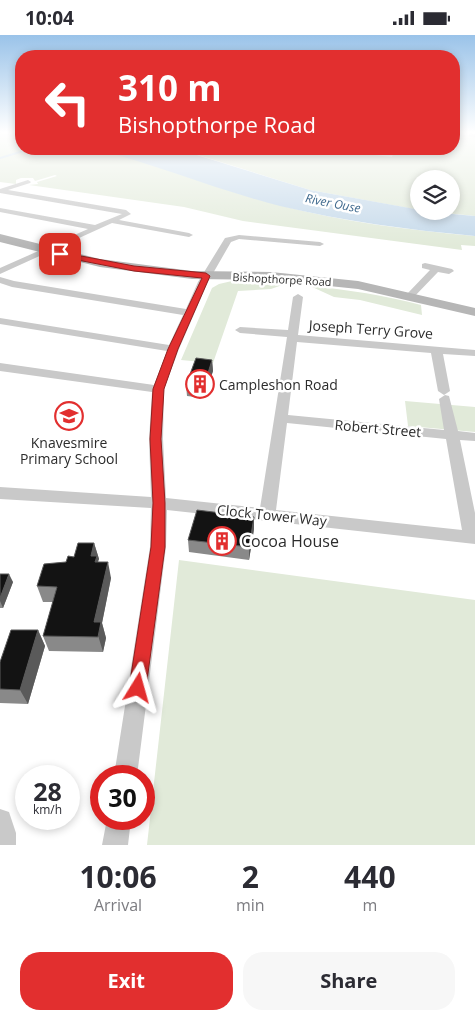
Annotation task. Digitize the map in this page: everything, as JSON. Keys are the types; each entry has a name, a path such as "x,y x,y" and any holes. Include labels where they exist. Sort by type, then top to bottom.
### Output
{"street":[{"path":"1,191 28,182"},
{"path":"0,271 127,214 1,191"},
{"path":"0,210 96,228"},
{"path":"111,221 190,235"},
{"path":"127,765 158,547 159,503 156,439 158,389 173,349 206,276 228,240 239,237 320,244"},
{"name":"Bishopthorpe Road","path":"0,238 100,263 160,272 206,276 250,275 324,280 410,296 475,312"},
{"path":"22,261 26,246"},
{"path":"425,266 449,271"},
{"path":"410,296 436,269"},
{"path":"0,280 12,284 190,313"},
{"path":"240,330 293,336 298,297"},
{"path":"0,321 173,349"},
{"name":"Joseph Terry Grove","path":"267,515 293,336 475,353"},
{"path":"436,349 474,538"},
{"path":"0,367 158,389"},
{"name":"Robert Street","path":"280,419 475,437"},
{"name":"Clock Tower Way","path":"0,493 159,503 474,538"},
{"path":"0,821 4,833 3,845"},
{"path":"115,845 117,830"}],"green space":[{"path":"0,170 167,170 237,193 303,211 377,225 475,236 475,246 461,245 462,250 243,221 184,207 29,185 38,184 37,182 57,176 55,175 35,181 33,178 21,178 16,180 16,184 0,182"},
{"path":"245,170 475,170 475,216 460,214 460,170 410,170 410,208 310,190"},
{"path":"232,281 285,284 271,289 238,291 213,363 181,360 212,288"},
{"path":"310,286 394,298 421,305 422,315 360,300 334,297"},
{"path":"405,401 475,407 475,432 408,426"},
{"path":"179,560 475,600 475,845 147,845 149,830 155,830 155,774"}],"water":[{"name":"River Ouse","path":"165,170 244,170 310,190 410,208 410,220 460,220 460,215 475,216 475,236 377,224 280,206 233,193"}],"building":[{"path":"196,358 212,360 204,386 186,385"},
{"path":"197,510 254,517 249,547 188,540"},
{"path":"78,543 94,543 91,556 97,556 95,562 108,562 94,622 101,622 98,637 43,636 57,587 37,586 44,564 66,562 68,556 74,557"},
{"path":"0,574 9,574 0,598"},
{"path":"11,630 38,630 20,690 0,689 0,662"}],"place":[{"name":"Campleshon Road","path":"200,384"},
{"name":"Knavesmire Primary School","path":"69,416"},
{"name":"Cocoa House","path":"222,541"}],"route":[{"path":"60,254 134,269 206,276 173,349 158,389 156,439 159,503 158,547 138,688"}]}
